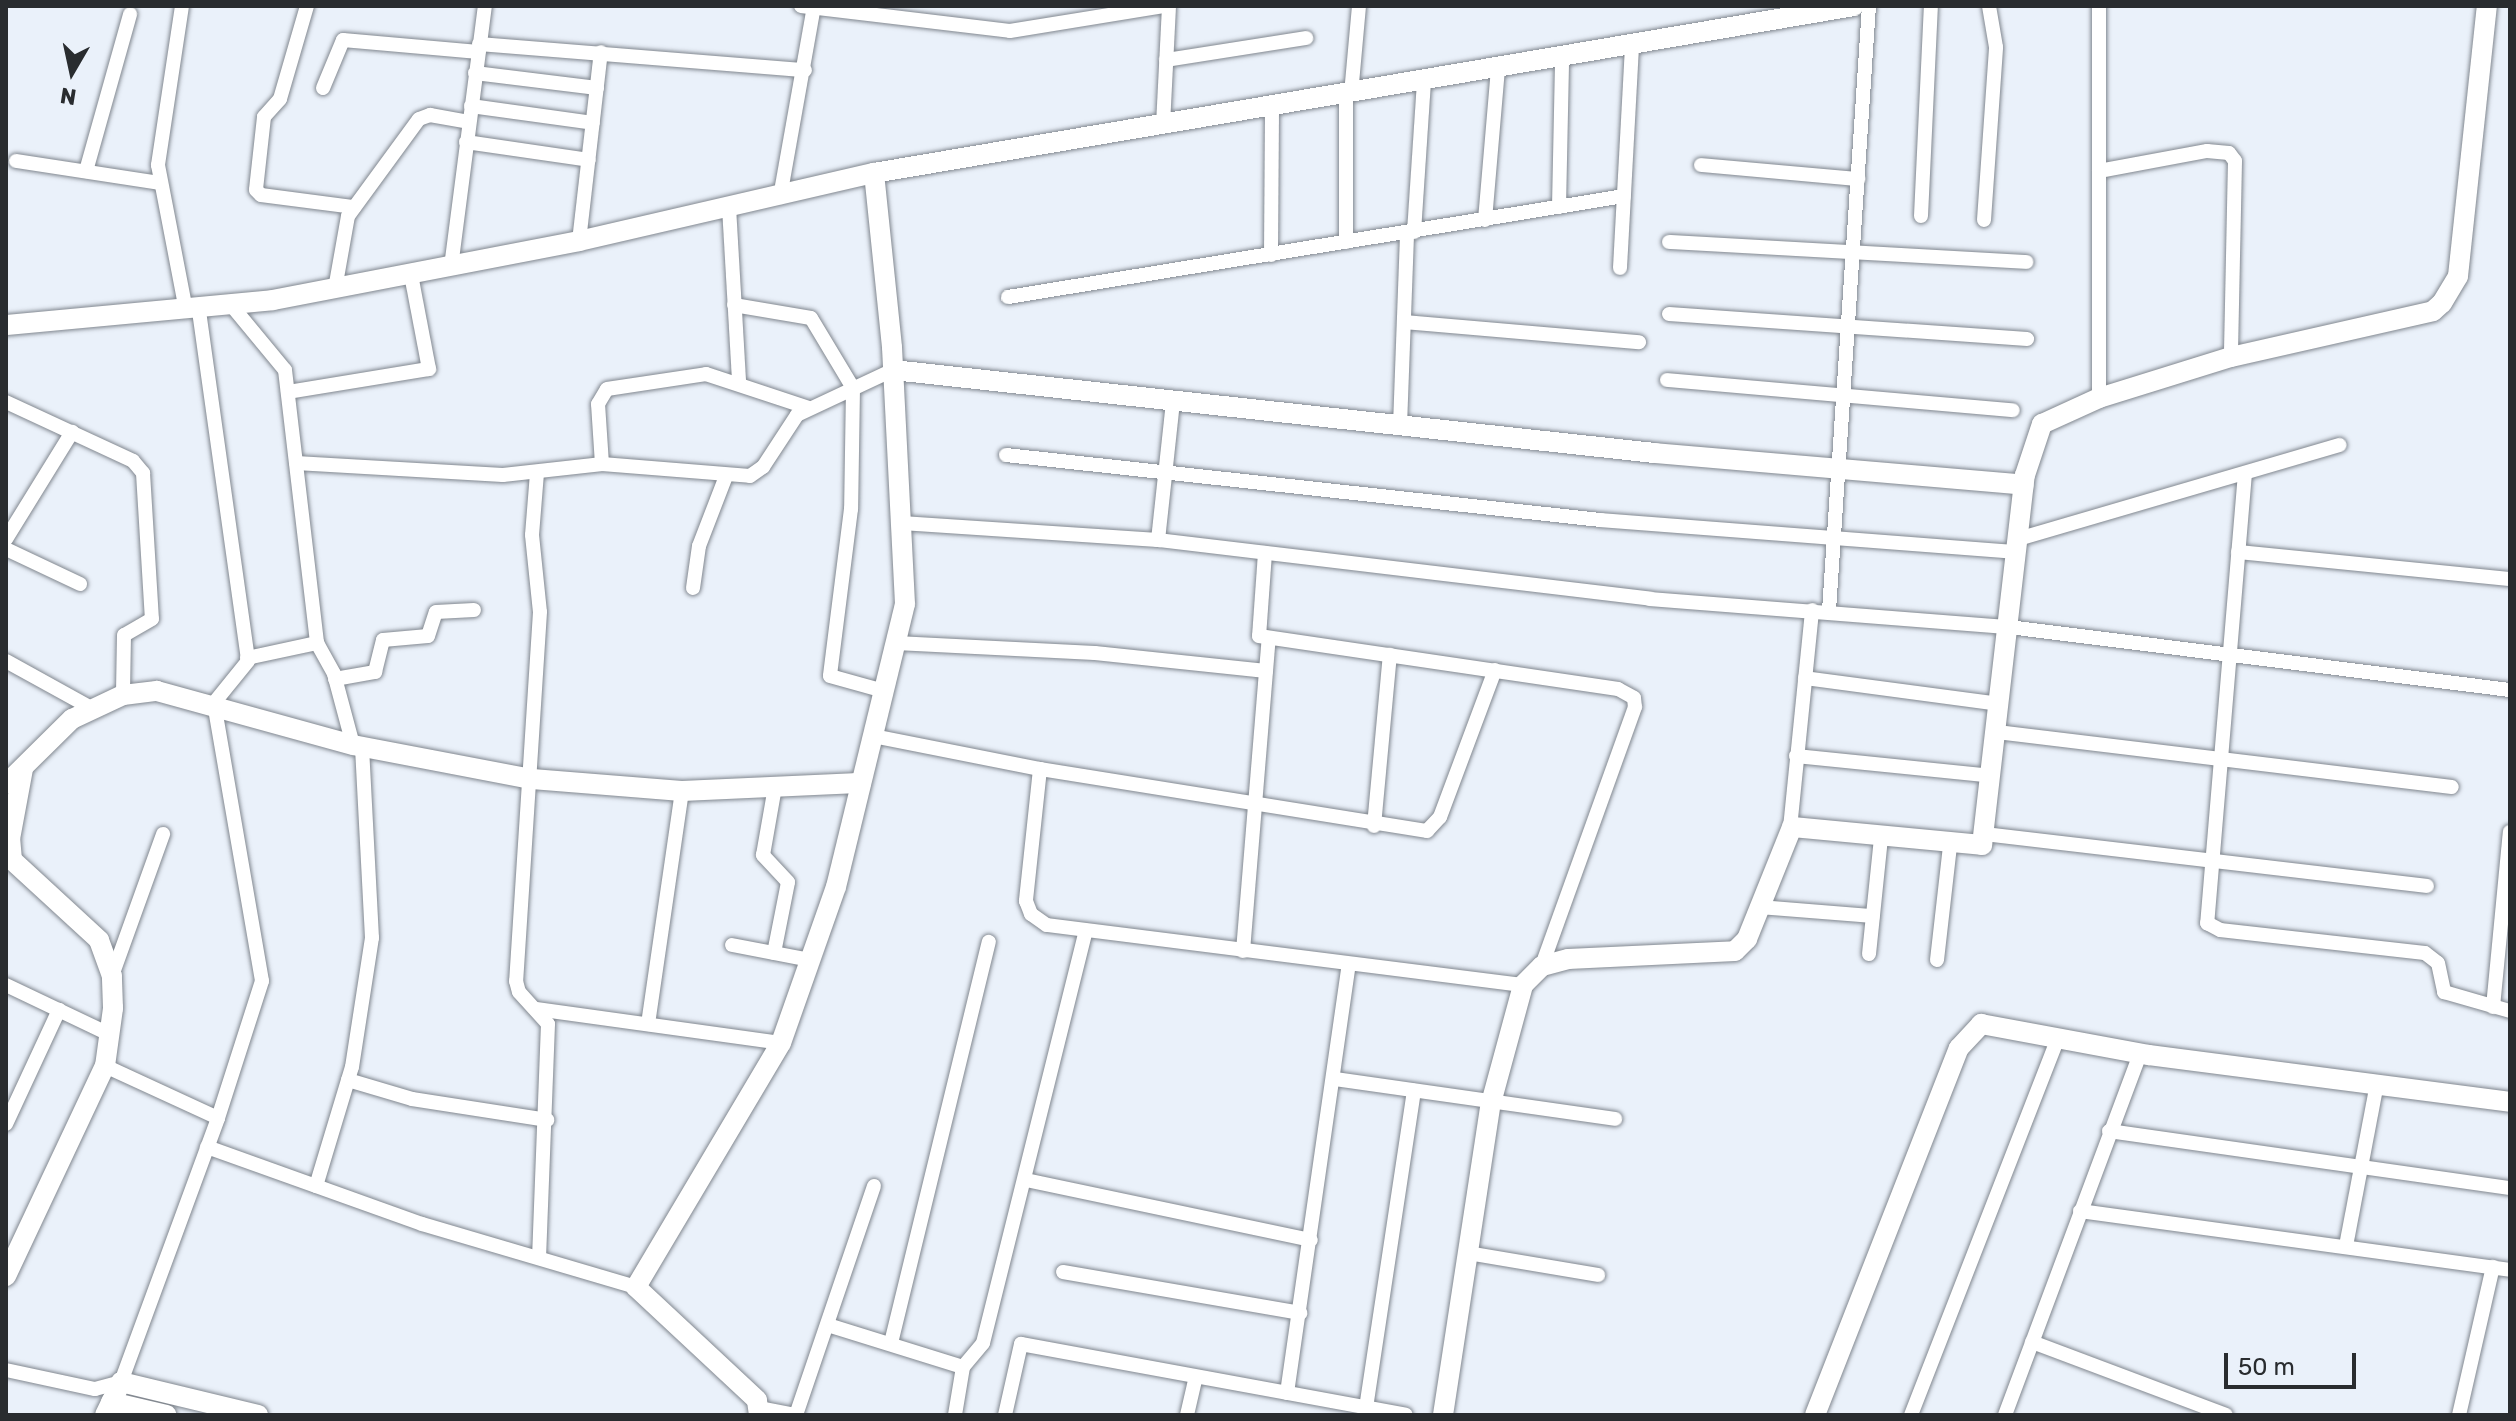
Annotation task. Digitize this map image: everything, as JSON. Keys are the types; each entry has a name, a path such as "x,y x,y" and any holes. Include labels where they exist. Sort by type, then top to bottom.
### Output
{"street":[{"path":"182,6 159,146 160,183 193,310 247,658 246,666 214,703"},
{"path":"307,6 279,104 264,117 256,190 261,195 354,207"},
{"path":"451,267 485,6"},
{"path":"780,197 805,70 810,6 1010,31 1184,6"},
{"path":"1346,242 1348,94 1359,6"},
{"path":"6,325 232,306 335,289 579,241 874,173 1632,47 1793,13 1854,6"},
{"path":"1829,611 1841,467 1869,6"},
{"path":"1921,216 1931,6"},
{"path":"1984,220 1996,47 1989,6"},
{"path":"2099,6 2099,398"},
{"path":"1790,828 1979,847 1985,834 2024,485 2042,424 2099,398 2231,357 2433,311 2442,303 2458,276 2487,6"},
{"path":"1163,125 1168,7"},
{"path":"86,171 130,14"},
{"path":"1166,60 1306,38"},
{"path":"323,88 343,40 601,52 805,70"},
{"path":"1620,268 1632,47"},
{"path":"579,241 601,52"},
{"path":"1559,207 1562,59"},
{"path":"1485,220 1498,69"},
{"path":"475,73 597,88"},
{"path":"1400,426 1410,233 1424,82"},
{"path":"471,106 593,123"},
{"path":"1271,255 1272,107"},
{"path":"335,289 344,229 354,207 422,116 468,122"},
{"path":"466,142 589,160"},
{"path":"2099,171 2207,151 2229,153 2235,161 2231,357"},
{"path":"16,161 160,183"},
{"path":"1701,165 1858,179"},
{"path":"636,1287 781,1043 836,887 905,604 893,370 874,173"},
{"path":"1008,297 1624,196"},
{"path":"729,207 739,383"},
{"path":"1669,242 2026,262"},
{"path":"288,392 429,369 411,275"},
{"path":"734,305 811,318 853,388 851,509 830,676 884,691"},
{"path":"232,306 281,360 288,392 317,643 335,679 357,746 372,938 348,1080 316,1186"},
{"path":"1669,314 2027,339"},
{"path":"1404,322 1639,342"},
{"path":"296,463 503,475 602,464 726,476 757,473 789,423 809,408 893,370 1173,403 2024,485"},
{"path":"602,464 598,404 607,389 706,374 809,408"},
{"path":"1667,380 2013,410"},
{"path":"6,402 133,461 143,473 152,619 124,635 123,695"},
{"path":"1158,540 1173,403"},
{"path":"6,539 72,432"},
{"path":"1006,455 1600,520 1834,539 2018,546 2340,445"},
{"path":"537,473 532,535 540,602 532,779 516,981 548,1024 547,1120 539,1258"},
{"path":"2245,473 2204,914 2212,927 2425,953 2438,963 2444,992 2510,1011"},
{"path":"693,588 699,546 726,476"},
{"path":"901,523 1158,540 1650,599 2009,627 2228,652 2510,690"},
{"path":"6,549 80,584"},
{"path":"2238,552 2510,579"},
{"path":"1265,553 1256,631 1269,638 1618,689 1634,698 1635,707 1542,966 1523,985 1491,1103 1443,1415"},
{"path":"335,679 375,672 383,640 428,636 436,612 474,610"},
{"path":"1542,966 1593,956 1735,951 1747,939 1790,828 1812,610"},
{"path":"1243,951 1269,638"},
{"path":"247,658 317,643"},
{"path":"896,643 1095,653 1266,671"},
{"path":"1374,826 1390,655"},
{"path":"6,661 91,708"},
{"path":"873,736 1256,808 1416,832 1435,825 1495,670"},
{"path":"1805,678 2000,704"},
{"path":"6,784 72,719 91,708 123,695 173,692 357,746 532,779 682,791 861,783"},
{"path":"104,1402 121,1382 218,1118 262,981 214,703"},
{"path":"1997,732 2452,787"},
{"path":"1796,756 1992,776"},
{"path":"23,769 10,839 12,860 99,940 112,976"},
{"path":"1040,769 1026,901 1038,921 1086,931 1523,985"},
{"path":"774,953 788,882 763,855 775,787"},
{"path":"648,1024 682,791"},
{"path":"2493,1007 2506,911 2510,832"},
{"path":"6,1276 105,1066 111,1035 112,976 163,834"},
{"path":"1985,834 2427,886"},
{"path":"1869,954 1881,838"},
{"path":"1937,960 1950,846"},
{"path":"1760,907 1873,916"},
{"path":"955,1415 963,1367 983,1343 1086,931"},
{"path":"891,1343 989,942"},
{"path":"732,945 810,960"},
{"path":"1287,1393 1335,1079 1349,965"},
{"path":"6,985 111,1035"},
{"path":"535,1008 781,1043"},
{"path":"6,1124 59,1010"},
{"path":"1815,1415 1965,1036 1991,1023 2140,1053 2510,1102"},
{"path":"1911,1415 2058,1038"},
{"path":"2005,1415 2140,1053"},
{"path":"105,1066 218,1118"},
{"path":"1335,1079 1615,1119"},
{"path":"348,1080 412,1099 547,1120"},
{"path":"2346,1246 2377,1084"},
{"path":"1366,1408 1414,1091"},
{"path":"2109,1131 2510,1188"},
{"path":"207,1147 316,1186 636,1287 757,1400 759,1412 797,1415 831,1326 874,1186"},
{"path":"1026,1180 1311,1240"},
{"path":"2080,1211 2510,1270"},
{"path":"1468,1253 1598,1275"},
{"path":"2459,1415 2493,1267"},
{"path":"1063,1272 1300,1313"},
{"path":"831,1326 963,1367"},
{"path":"2032,1342 2226,1415"},
{"path":"1005,1415 1021,1344 1406,1415"},
{"path":"6,1370 104,1402 167,1415"},
{"path":"1187,1415 1196,1377"},
{"path":"121,1382 258,1415"}]}
